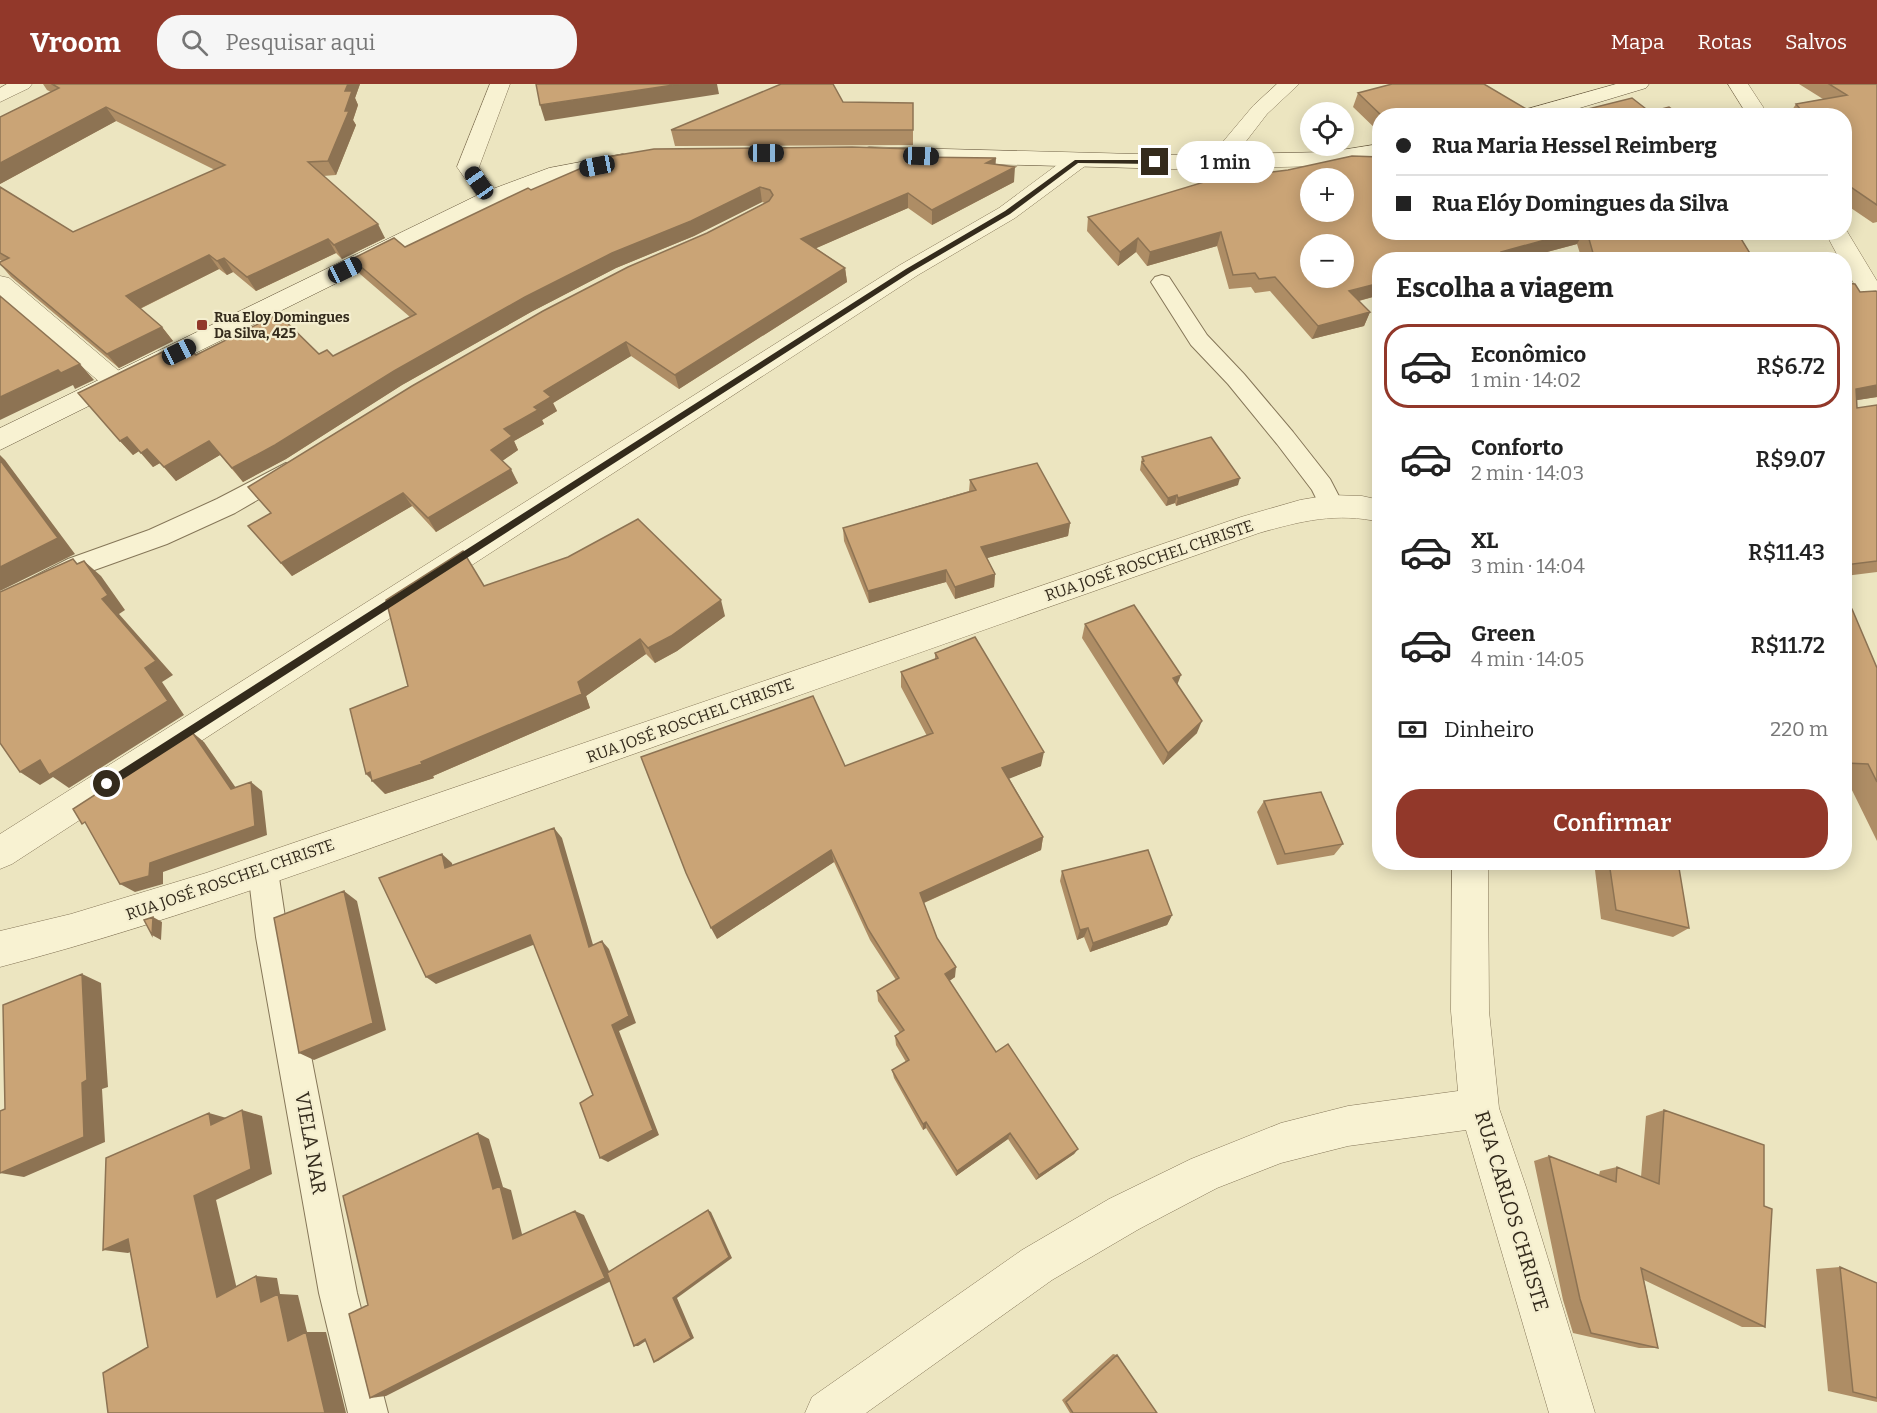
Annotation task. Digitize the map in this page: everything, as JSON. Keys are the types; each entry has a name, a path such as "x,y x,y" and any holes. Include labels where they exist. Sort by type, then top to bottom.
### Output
{"street":[{"path":"0,96 22,84"},
{"path":"489,198 468,167 500,84"},
{"path":"1219,161 1260,110 1289,84"},
{"path":"1556,108 1639,84"},
{"path":"1738,84 1754,108"},
{"path":"854,153 1077,161 1219,161 1328,159 1372,152"},
{"path":"0,440 489,198 557,173 646,157"},
{"path":"0,853 909,270 1007,213 1077,161"},
{"path":"1845,240 1866,258 1877,302"},
{"path":"0,284 117,383"},
{"name":"RUA JOSÉ ROSCHEL CHRISTE","path":"0,949 82,928 263,871 277,864 1251,525 1331,504 1358,505 1372,509"},
{"name":"RUA CARLOS CHRISTE","path":"1470,870 1470,1011 1479,1108 1505,1186 1572,1413"},
{"path":"828,1413 1037,1265 1124,1214 1205,1173 1281,1143 1348,1126 1479,1108"}],"lane":[{"path":"1162,282 1199,339 1285,438 1321,485 1331,504"},
{"path":"0,606 77,566 158,537 226,506 303,462"},
{"name":"VIELA NAR","path":"263,871 281,984 338,1293 368,1413"}],"building":[{"path":"52,84 348,84 345,91 352,91 345,111 349,111 328,161 308,162 378,224 334,245 328,239 247,277 224,258 217,261 209,255 126,296 162,327 107,354 0,264 9,258 0,253 0,187 73,232 225,165 106,107 0,163 0,117 59,88"},
{"path":"536,84 680,84 540,105"},
{"path":"781,84 833,84 843,102 913,103 913,130 671,130"},
{"path":"1392,84 1484,84 1524,108 1374,108 1358,93"},
{"path":"1829,84 1877,84 1877,205 1852,188 1852,108 1799,108 1796,104 1847,95"},
{"path":"1632,98 1645,108 1592,108"},
{"path":"852,147 913,149 913,157 996,158 986,163 1015,167 932,210 908,193 801,239 845,268 675,375 626,342 544,391 551,397 534,407 538,410 504,429 512,436 491,450 511,469 428,518 403,493 281,563 248,526 271,513 248,487 412,386 543,311 628,267 707,233 769,201 773,195 770,190 760,187 691,221 612,253 525,297 394,371 275,445 232,468 209,441 164,467 147,449 141,453 127,437 120,441 78,393 181,343 196,355 278,314 319,354 327,350 333,356 416,314 352,259 394,238 405,247 528,188 531,190 607,157 654,149"},
{"path":"1352,156 1372,157 1372,240 1545,240 1501,252 1372,252 1372,285 1349,291 1370,312 1318,326 1275,277 1259,279 1255,273 1233,275 1221,232 1150,252 1138,238 1120,252 1088,217 1237,172 1241,176 1288,170"},
{"path":"1589,240 1742,240 1749,252 1593,252"},
{"path":"1852,284 1855,284 1860,292 1877,292 1877,385 1856,389 1857,408 1877,405 1877,561 1852,564"},
{"path":"0,296 80,364 61,373 58,370 0,397"},
{"path":"1211,437 1240,478 1178,498 1177,495 1168,498 1142,462 1144,461 1142,457"},
{"path":"0,460 58,538 0,567"},
{"path":"1037,463 1070,523 981,547 995,574 955,587 946,570 868,591 843,528 976,490 970,480"},
{"path":"638,519 721,600 671,636 648,648 640,639 578,682 582,694 421,762 422,764 372,781 370,772 366,774 350,709 408,686 386,600 463,551 484,586 568,557"},
{"path":"73,559 77,564 84,561 108,595 102,599 156,661 145,668 168,701 49,775 40,760 20,772 0,743 0,592"},
{"path":"1134,605 1181,675 1173,678 1202,721 1168,753 1085,624"},
{"path":"1852,609 1877,668 1877,782 1868,764 1852,763"},
{"path":"975,637 1044,752 1002,768 1043,837 920,893 937,938 956,967 945,974 996,1052 1008,1044 1078,1149 1039,1175 1010,1133 957,1171 926,1122 923,1124 892,1070 909,1060 895,1036 904,1030 877,991 899,978 868,929 831,850 711,928 686,873 641,757 813,696 845,766 933,733 901,672 938,658 935,653"},
{"path":"192,732 231,789 251,782 255,826 150,863 149,876 120,884 85,822 82,824 73,809"},
{"path":"1321,792 1343,844 1285,854 1264,801"},
{"path":"554,828 589,947 602,941 629,1016 612,1025 653,1130 600,1158 580,1103 593,1095 530,935 426,977 379,878 442,854 445,868"},
{"path":"1148,850 1172,915 1093,943 1088,928 1080,930 1062,871"},
{"path":"1610,870 1679,870 1689,928 1616,910"},
{"path":"344,891 373,1023 299,1053 274,918"},
{"path":"153,917 152,935 144,920"},
{"path":"82,974 87,1080 82,1083 84,1137 0,1173 0,1111 5,1109 3,1005"},
{"path":"242,1110 251,1169 194,1196 217,1297 256,1276 261,1302 278,1294 288,1341 306,1332 325,1413 108,1413 103,1373 148,1347 128,1239 103,1250 106,1158 209,1113 211,1125"},
{"path":"1664,1110 1764,1145 1764,1206 1772,1209 1765,1327 1641,1268 1658,1348 1591,1333 1580,1299 1549,1156 1616,1182 1617,1167 1659,1184"},
{"path":"478,1133 493,1189 500,1186 513,1239 575,1211 605,1278 370,1398 349,1314 368,1305 343,1196"},
{"path":"708,1210 729,1257 673,1298 691,1338 654,1362 645,1339 634,1346 607,1273"},
{"path":"1840,1267 1877,1283 1877,1398 1853,1392"},
{"path":"1117,1355 1157,1413 1073,1413 1066,1402"}],"place":[{"name":"Rua Eloy Domingues Da Silva, 425","path":"202,325"}],"route":[{"path":"107,784 909,270 1007,213 1077,161 1155,162"}]}
